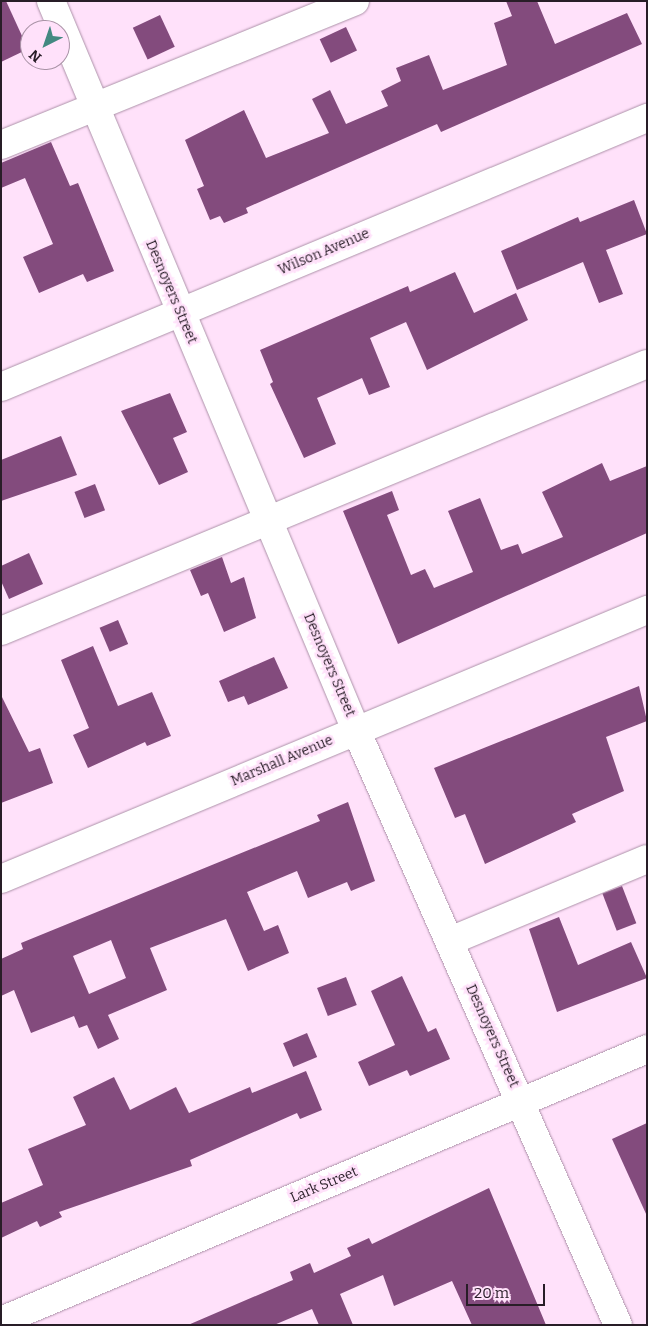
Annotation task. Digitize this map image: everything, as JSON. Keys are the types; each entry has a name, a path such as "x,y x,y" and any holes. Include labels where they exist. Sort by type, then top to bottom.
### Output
{"street":[{"name":"Desnoyers Street","path":"51,1 179,312 356,730 618,1325"},
{"path":"1,146 94,106 355,1"},
{"name":"Wilson Avenue","path":"1,387 647,118"},
{"path":"1,631 647,364"},
{"name":"Marshall Avenue","path":"1,879 647,610"},
{"path":"450,941 647,859"},
{"name":"Lark Street","path":"1,1322 647,1049"}],"building":[{"path":"1,1 6,1 20,32 20,53 1,62"},
{"path":"506,1 537,1 555,44 627,13 642,44 441,132 437,124 246,208 248,213 224,223 220,216 210,220 197,189 204,186 185,140 244,110 266,158 329,133 312,99 330,90 346,124 388,106 381,91 401,81 396,68 429,55 443,90 507,65 494,23 512,16"},
{"path":"160,15 175,47 148,59 133,28"},
{"path":"346,27 357,51 331,63 320,39"},
{"path":"51,142 70,186 78,183 114,271 87,282 83,274 39,293 23,257 53,244 25,178 1,188 1,163"},
{"path":"634,200 647,234 606,250 623,294 599,303 583,262 517,290 501,251 578,217 580,222"},
{"path":"455,272 474,313 516,293 528,320 427,370 406,322 370,338 390,387 369,395 362,378 317,398 336,444 304,458 270,384 273,382 260,350 408,286 410,292"},
{"path":"170,393 187,432 173,438 188,472 159,485 121,411"},
{"path":"61,436 77,475 1,501 1,460"},
{"path":"602,463 610,481 647,466 647,533 398,644 343,511 392,491 399,510 387,515 411,575 425,569 434,588 473,572 448,511 480,498 501,550 518,544 522,554 563,537 542,492"},
{"path":"95,484 105,510 84,518 74,492"},
{"path":"29,553 43,584 9,599 1,581 1,566"},
{"path":"222,557 231,583 244,577 256,618 224,632 208,593 201,596 190,570"},
{"path":"118,620 128,644 110,652 100,628"},
{"path":"93,646 118,706 152,692 171,736 147,746 145,742 88,768 73,735 89,728 61,660"},
{"path":"274,657 288,688 248,705 244,696 228,702 219,681"},
{"path":"639,686 647,721 606,737 624,791 572,814 576,822 485,864 465,814 455,818 434,768"},
{"path":"1,695 29,752 40,748 53,783 1,803"},
{"path":"348,802 375,881 351,891 347,882 308,898 297,871 247,892 264,931 278,925 289,953 248,971 226,919 150,948 167,990 108,1015 119,1039 98,1049 87,1025 79,1028 74,1016 31,1033 14,990 1,996 1,959 23,949 21,943 320,821 317,815","holes":["111,940 126,978 89,994 73,956"]},
{"path":"622,886 636,923 617,931 602,894"},
{"path":"559,917 578,965 631,942 647,978 557,1012 529,929"},
{"path":"402,976 428,1032 436,1028 450,1059 410,1076 407,1070 369,1086 358,1062 395,1045 371,991"},
{"path":"346,977 357,1005 328,1016 317,988"},
{"path":"307,1033 317,1057 293,1067 283,1043"},
{"path":"306,1071 322,1110 300,1119 297,1113 190,1160 192,1166 59,1212 62,1217 40,1227 37,1221 1,1238 1,1203 43,1185 28,1149 86,1125 73,1097 114,1077 130,1110 176,1087 189,1113 250,1087 252,1093"},
{"path":"647,1123 647,1216 612,1139"},
{"path":"489,1188 546,1325 472,1325 452,1281 394,1306 383,1275 340,1294 353,1325 319,1325 312,1309 274,1325 188,1325 293,1280 290,1272 310,1263 314,1273 351,1256 347,1248 369,1238 372,1244"}]}
